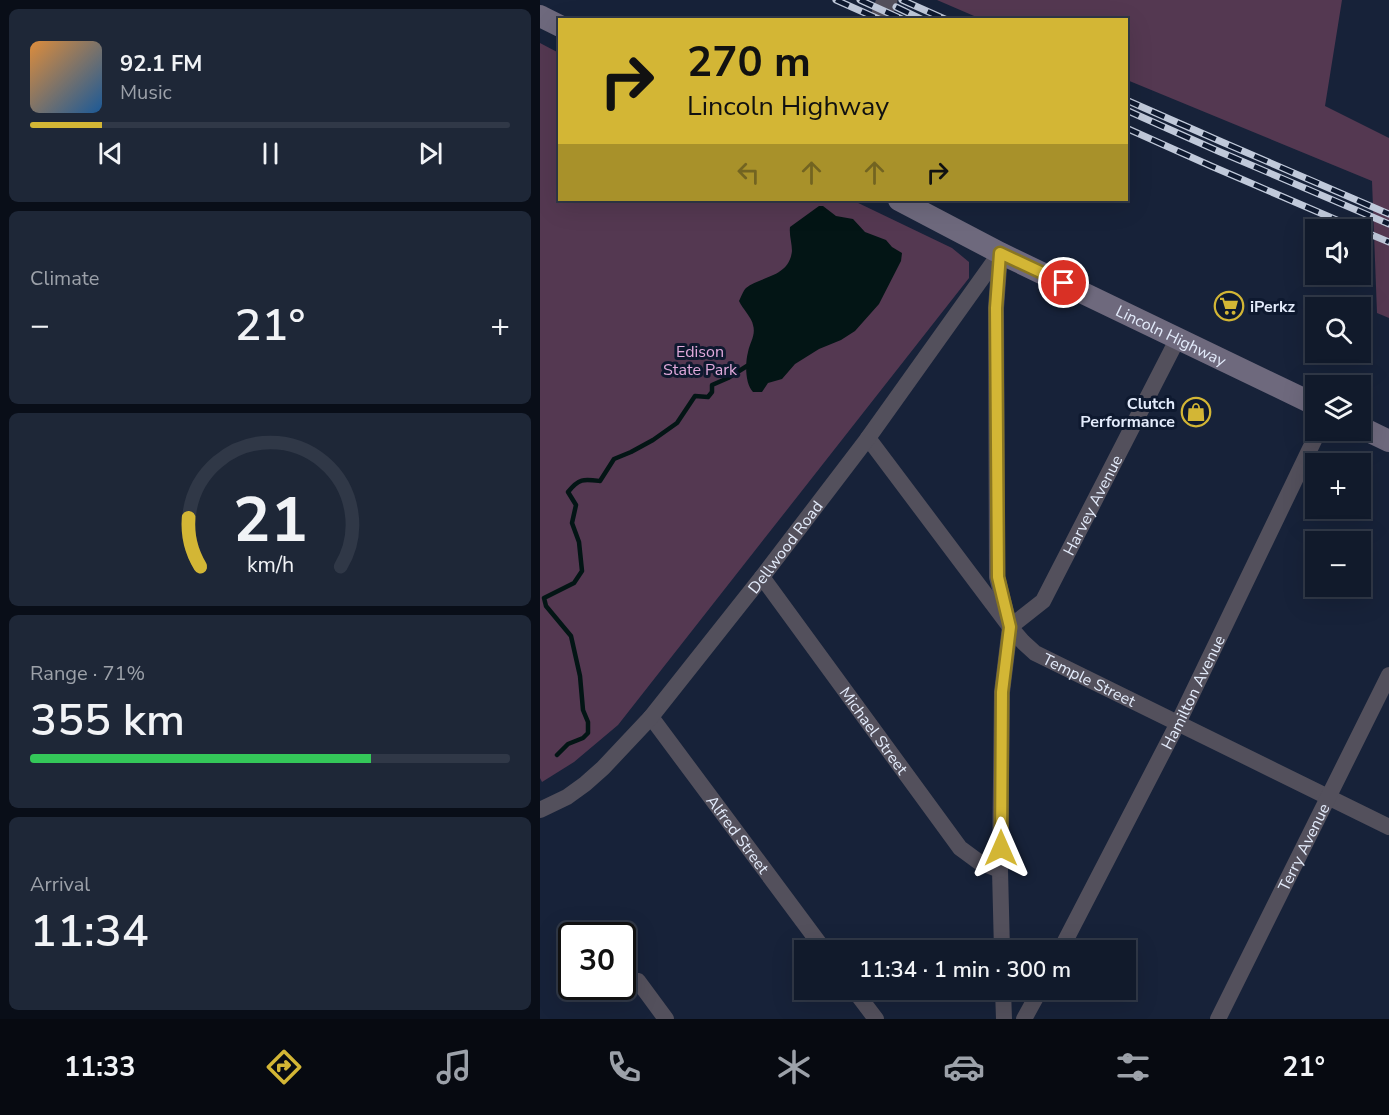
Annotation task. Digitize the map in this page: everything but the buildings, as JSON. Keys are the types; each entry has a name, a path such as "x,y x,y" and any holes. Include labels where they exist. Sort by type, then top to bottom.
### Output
{"main road":[{"path":"540,16 558,25"},
{"name":"Lincoln Highway","path":"901,201 1000,253 1305,400"},
{"path":"1371,432 1389,441"}],"street":[{"path":"881,18 887,0"},
{"path":"1000,253 996,308 998,577 1010,627 1002,692 1000,870 1002,940"},
{"name":"Dellwood Road","path":"540,810 567,797 585,784 651,717 868,438 1000,253"},
{"name":"Harvey Avenue","path":"1010,627 1043,601 1178,338"},
{"name":"Temple Street","path":"868,438 1010,627 1035,653 1389,827"},
{"name":"Hamilton Avenue","path":"1066,940 1178,723 1314,441"},
{"name":"Michael Street","path":"762,577 960,848 979,862 1000,870"},
{"name":"Terry Avenue","path":"1218,1019 1389,675"},
{"name":"Alfred Street","path":"651,717 817,940"},
{"path":"638,981 666,1019"},
{"path":"862,1000 876,1019"},
{"path":"1003,1000 1004,1019"},
{"path":"1024,1019 1034,1000"}],"green space":[{"path":"937,0 1342,0 1325,106 1389,138 1389,318 1377,313 1372,181 1128,80 1128,18 979,18"},
{"name":"Edison State Park","path":"540,43 558,52 558,201 854,201 952,248 969,262 969,278 618,725 574,762 542,782 540,778"}],"shaded area":[{"path":"819,206 823,206 836,216 853,219 865,232 886,240 902,253 901,261 879,304 855,331 795,364 782,379 768,383 762,392 753,392 748,384 746,367 754,329 751,319 739,301 746,288 786,266 792,251 790,227"}],"waterway":[{"path":"557,755 568,744 583,738 588,733 580,676 571,636 546,606 544,598 574,583 582,571 579,542 572,523 576,505 568,492 582,480 600,481 614,459 653,440 677,423 695,396 708,397 712,392 712,385 747,366"}],"railway":[{"path":"836,0 876,18"},
{"path":"860,0 900,18"},
{"path":"902,0 942,18"},
{"path":"896,7 919,18"},
{"path":"1128,101 1389,214"},
{"path":"1128,111 1389,224"},
{"path":"1128,129 1334,219"},
{"path":"1371,235 1389,242"}],"place":[{"name":"iPerkz","path":"1229,306"},
{"name":"Clutch Performance","path":"1196,412"}],"route":[{"path":"1001,848 1002,692 1010,627 998,577 996,308 1000,253 1064,283"}]}
